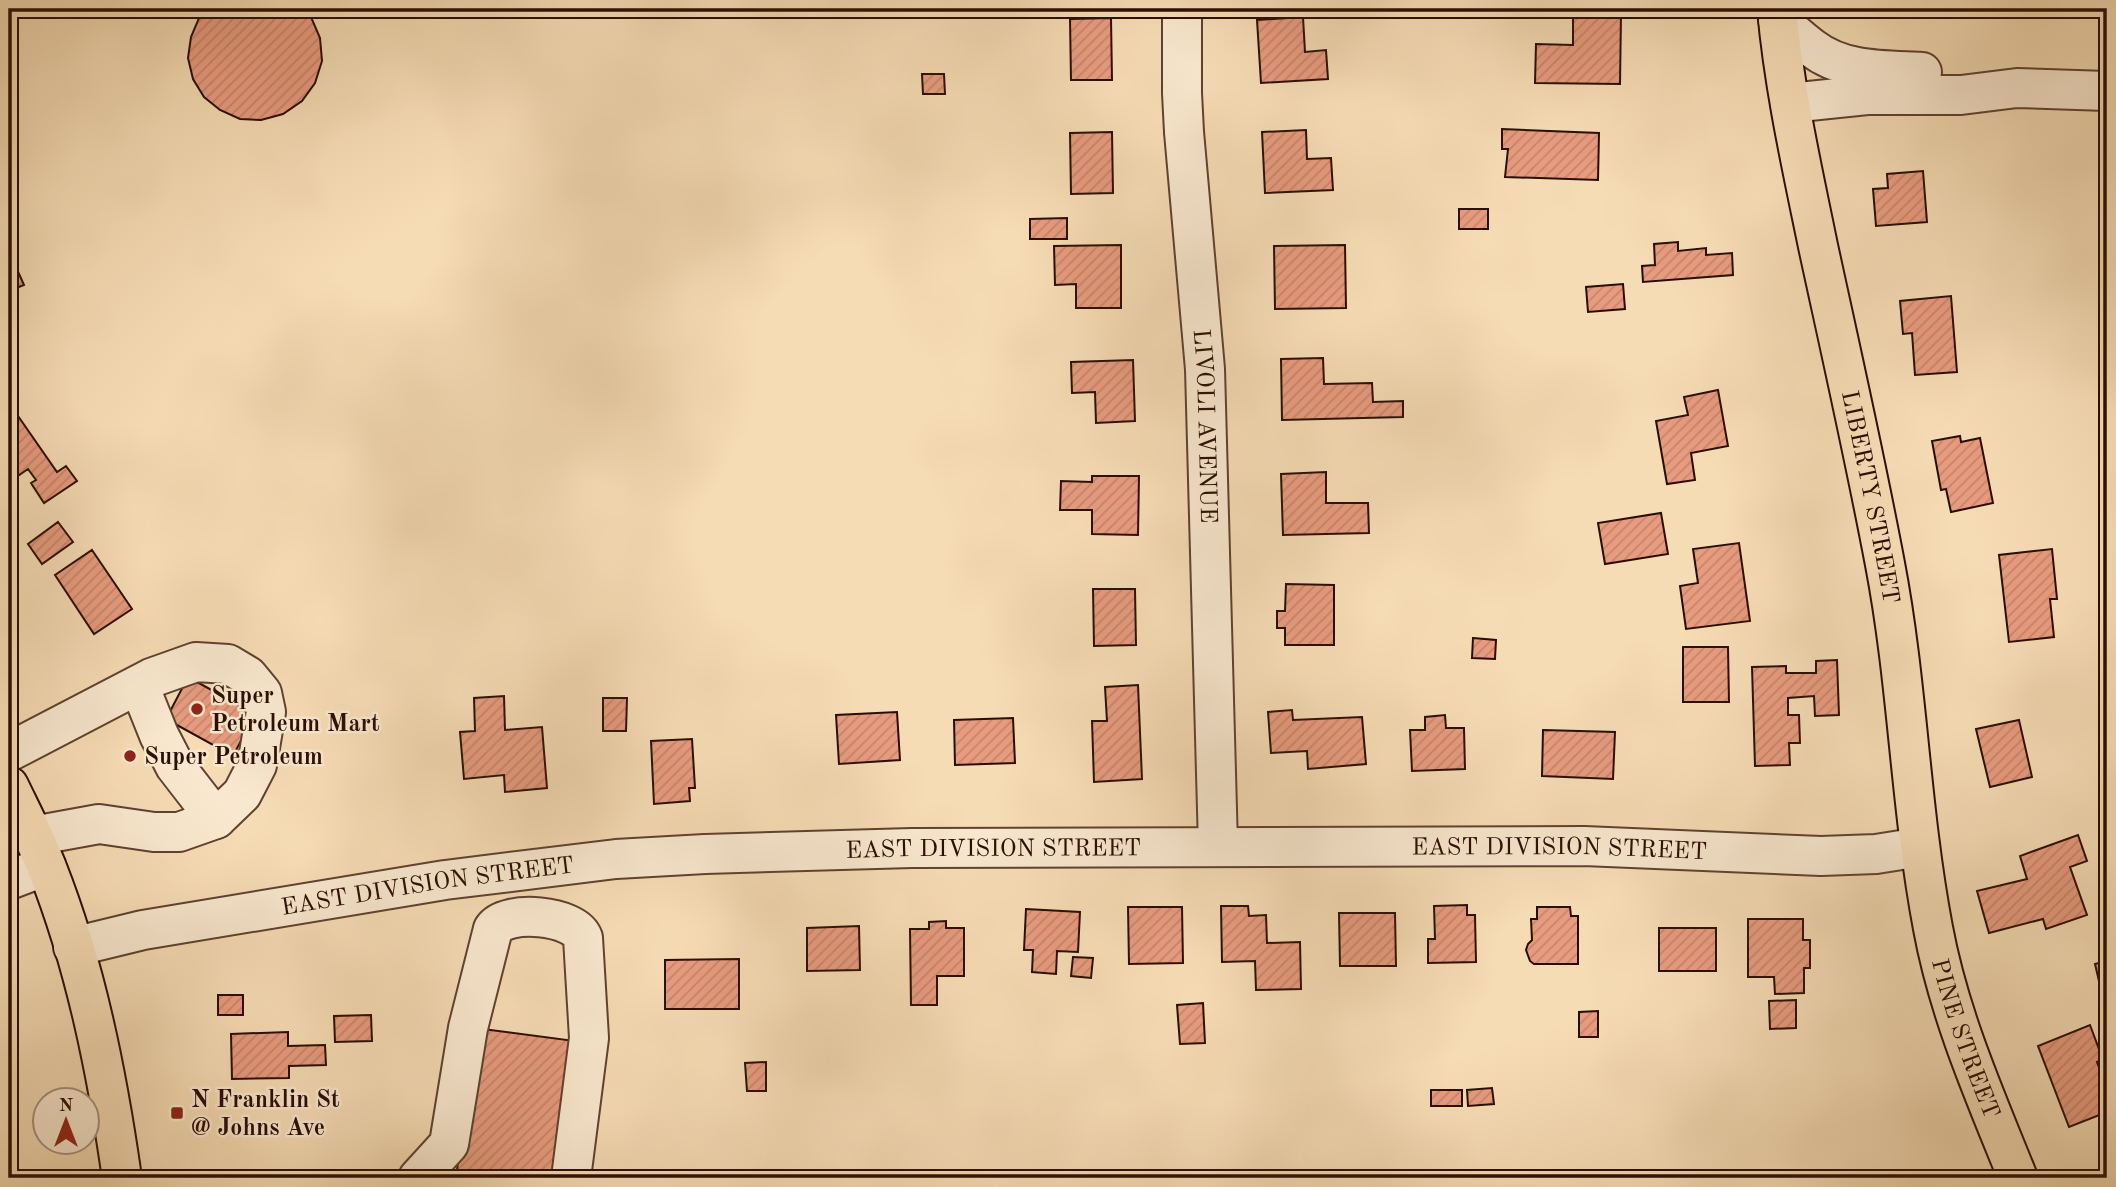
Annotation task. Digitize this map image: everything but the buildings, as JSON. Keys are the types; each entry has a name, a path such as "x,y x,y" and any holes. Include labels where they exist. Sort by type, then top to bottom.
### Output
{"main road":[{"name":"LIBERTY STREET","path":"1778,14 1790,103 1811,212 1892,603 1905,690 1927,893"},
{"path":"9,786 39,851 73,947 102,1062 122,1178"},
{"name":"PINE STREET","path":"1927,893 1940,961 1963,1039 2018,1178"}],"street":[{"name":"LIVOLI AVENUE","path":"1182,9 1183,119 1205,369 1217,846"},
{"name":"LIBERTY STREET","path":"1778,14 1813,49 1851,66 1866,82"},
{"name":"LIBERTY STREET","path":"1790,103 1866,82 1961,96 2017,88 2107,91"},
{"path":"9,752 150,678 196,662 228,664 247,676 262,694 267,712 257,765 242,794 216,819 179,832 155,832 99,824 39,851 9,880"},
{"path":"139,685 175,766 216,819"},
{"name":"EAST DIVISION STREET","path":"73,947 144,930 509,871 616,859 705,853 860,848 1628,847 1821,856 1920,847"},
{"path":"404,1176 449,1144 468,1028 493,929 499,922 510,918 539,917 568,924 581,933 589,1038 571,1178"}],"place":[{"name":"Super Petroleum Mart","path":"197,709"},
{"name":"Super Petroleum","path":"130,756"},
{"name":"N Franklin St @ Johns Ave","path":"177,1113"}]}
